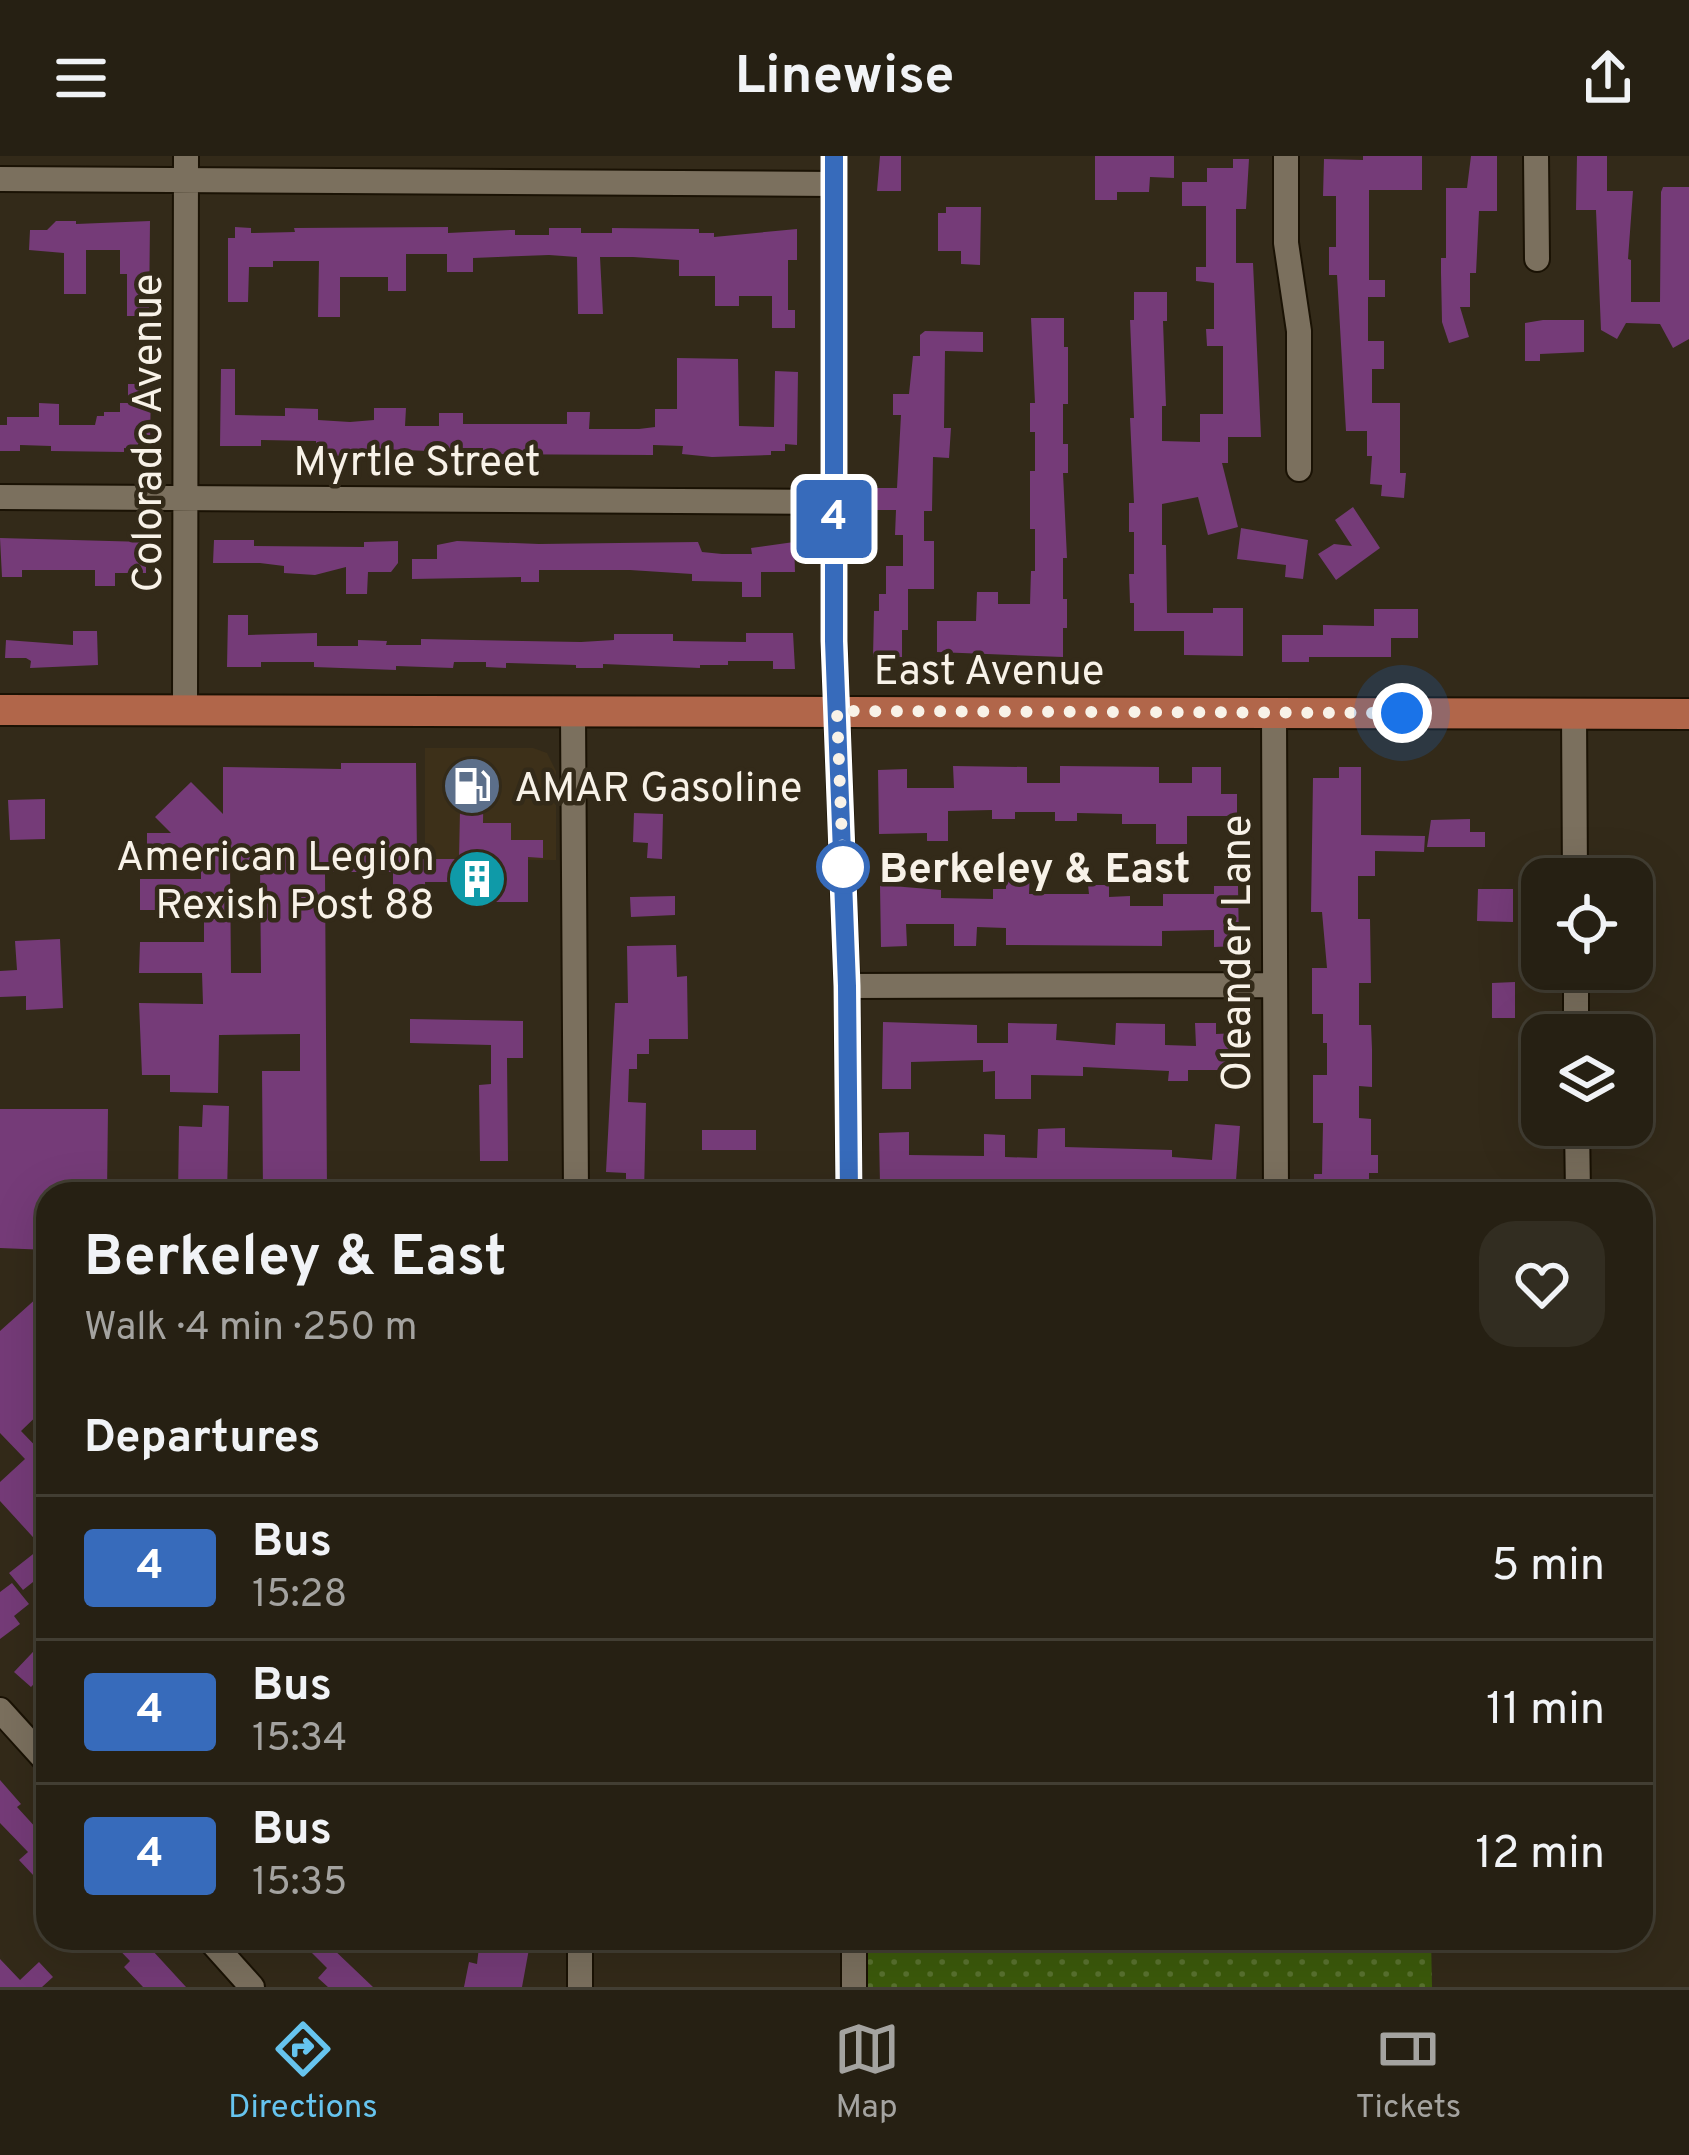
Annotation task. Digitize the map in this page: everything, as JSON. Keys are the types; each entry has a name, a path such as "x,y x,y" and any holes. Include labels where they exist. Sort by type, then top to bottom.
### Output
{"main road":[{"name":"East Avenue","path":"0,710 1689,714"}],"street":[{"path":"834,156 837,711 849,1182"},
{"path":"1286,156 1286,243 1299,331 1299,469"},
{"path":"1536,156 1538,259"},
{"path":"0,179 186,168 834,184"},
{"name":"Colorado Avenue","path":"185,711 186,168"},
{"name":"Myrtle Street","path":"0,497 834,502"},
{"path":"573,712 576,1182"},
{"name":"Oleander Lane","path":"1274,712 1276,1182"},
{"path":"1574,713 1575,858"},
{"path":"847,986 1275,985"},
{"path":"1577,1146 1578,1182"},
{"path":"0,1710 36,1750"},
{"path":"219,1950 252,1987"},
{"path":"580,1950 580,1987"},
{"path":"854,1950 854,1987"}],"shaded area":[{"path":"425,748 533,748 547,753 556,771 556,860 425,859"}],"green space":[{"path":"867,1950 1431,1950 1432,1987 868,1987"}],"building":[{"path":"880,156 901,156 901,191 877,191"},
{"path":"1095,156 1174,156 1174,178 1150,177 1149,192 1117,192 1117,200 1095,200"},
{"path":"1363,156 1422,156 1422,190 1369,190 1369,280 1385,280 1385,297 1368,297 1368,341 1384,341 1384,369 1372,369 1372,403 1400,403 1404,498 1381,496 1382,485 1370,484 1367,431 1346,431 1337,275 1329,275 1329,247 1336,247 1336,196 1323,196 1324,159 1363,160"},
{"path":"1471,156 1497,156 1497,211 1479,211 1470,307 1460,307 1469,337 1449,343 1442,322 1441,273 1441,258 1446,258 1446,188 1467,188"},
{"path":"1577,156 1607,156 1607,191 1633,191 1628,259 1631,302 1660,302 1661,192 1663,187 1689,187 1689,339 1673,348 1660,324 1626,323 1617,339 1601,330 1596,210 1576,210"},
{"path":"1233,159 1249,159 1246,209 1236,209 1236,263 1253,263 1261,437 1228,437 1228,463 1222,463 1238,527 1208,535 1198,497 1162,504 1162,545 1166,545 1167,613 1243,608 1243,656 1184,655 1184,631 1134,631 1129,574 1134,574 1134,532 1129,532 1129,503 1134,503 1130,320 1134,320 1134,292 1167,292 1162,441 1200,442 1200,414 1223,414 1223,346 1207,346 1206,329 1214,329 1214,283 1196,281 1196,267 1206,267 1206,206 1182,206 1182,182 1207,182 1207,168 1233,168"},
{"path":"946,207 981,207 980,265 961,264 961,251 938,251 938,213 946,213"},
{"path":"56,221 150,221 149,316 127,316 127,274 120,274 120,250 86,250 86,294 64,294 64,253 29,250 30,230 47,230"},
{"path":"235,227 251,228 251,233 295,232 294,228 448,227 448,233 515,230 515,235 549,235 549,228 581,228 581,233 612,233 612,228 699,229 714,237 797,229 797,260 788,260 788,310 795,310 795,328 772,328 772,296 739,296 739,306 715,306 715,276 679,276 679,260 633,257 600,257 603,314 578,314 577,257 549,255 473,258 473,272 447,272 447,254 406,254 406,291 388,291 388,277 340,277 340,317 318,317 319,261 273,261 273,267 249,267 248,302 228,302 228,238 235,238"},
{"path":"1031,318 1064,318 1064,347 1068,347 1068,404 1063,404 1068,473 1063,473 1067,628 1063,628 1063,657 937,652 937,621 976,621 977,592 998,592 998,604 1030,604 1031,571 1035,571 1035,529 1030,529 1030,471 1035,471 1035,432 1030,432 1030,403 1035,403"},
{"path":"1584,320 1584,352 1540,354 1540,361 1525,361 1525,323"},
{"path":"925,331 983,332 983,352 945,351 944,428 951,428 949,458 933,457 932,511 924,511 924,541 934,541 934,589 908,589 908,630 902,630 902,657 873,657 874,611 879,611 879,594 886,594 886,566 903,566 903,535 895,535 896,510 876,510 876,488 897,488 901,415 893,415 893,394 909,394 913,356 920,356 920,335"},
{"path":"677,358 738,359 739,426 774,427 775,371 798,372 797,445 785,444 785,451 771,451 771,455 712,457 682,454 683,446 653,445 653,455 483,454 483,448 452,448 452,452 382,449 382,454 337,456 316,456 316,441 261,440 261,446 220,446 221,369 235,369 235,415 285,416 285,408 318,409 318,420 350,422 374,420 374,408 406,408 405,426 439,426 439,413 463,413 463,424 567,424 567,412 590,412 589,429 639,429 655,427 655,409 677,409"},
{"path":"128,384 151,384 150,444 124,448 124,452 51,451 51,446 20,445 20,451 0,451 0,425 7,425 7,417 39,417 39,403 59,404 59,425 95,425 97,416 120,412 120,403 128,403"},
{"path":"1353,507 1380,548 1336,580 1318,554 1334,544 1352,546 1335,520"},
{"path":"1241,528 1308,540 1303,579 1285,577 1286,565 1237,559"},
{"path":"0,538 146,542 146,573 115,573 115,586 95,586 95,570 22,570 22,577 2,577"},
{"path":"214,540 254,540 254,546 364,547 364,542 398,541 398,563 391,572 368,572 367,594 346,594 346,567 315,575 284,573 284,566 260,563 213,563"},
{"path":"457,541 698,542 702,552 722,554 752,554 751,548 794,542 795,572 761,572 761,597 742,597 742,582 692,581 692,574 630,570 539,570 539,582 521,582 521,577 412,579 412,559 437,559 437,545"},
{"path":"1374,609 1418,609 1418,638 1391,638 1391,657 1309,657 1309,662 1282,662 1282,635 1323,635 1323,625 1374,626"},
{"path":"228,615 248,615 248,635 317,633 317,646 358,646 358,640 421,645 421,639 581,642 614,640 614,634 746,642 746,633 793,633 795,669 773,669 773,661 728,661 728,665 700,668 506,663 506,668 486,667 486,662 454,662 453,668 396,666 396,670 314,667 314,662 227,667"},
{"path":"73,631 97,631 98,665 30,668 26,658 5,658 6,640 73,645"},
{"path":"461,762 484,762 483,823 511,823 511,840 543,840 543,858 528,857 528,902 458,902 458,882 425,882 426,897 393,897 393,872 325,872 327,1182 263,1182 262,1071 300,1071 300,1034 219,1035 218,1093 170,1092 170,1075 142,1075 139,1003 203,1004 202,973 139,973 140,942 204,942 204,910 140,910 140,879 201,879 201,848 147,847 147,833 171,833 155,817 191,782 223,814 223,767 341,769 341,763 416,763 417,859 459,859","holes":["230,865 260,865 261,973 231,973"]},
{"path":"953,766 1027,767 1027,783 1060,783 1060,766 1159,767 1159,783 1192,783 1192,767 1221,767 1221,794 1237,794 1237,816 1187,816 1187,844 1156,844 1156,824 1122,824 1122,814 1077,813 1077,821 1055,821 1055,812 1015,812 1015,819 992,819 992,810 948,811 948,841 927,841 927,833 879,834 878,770 907,769 907,788 954,788"},
{"path":"1339,767 1361,767 1361,835 1425,836 1424,852 1375,851 1375,876 1358,876 1358,919 1370,919 1371,983 1359,983 1359,1025 1371,1025 1372,1087 1359,1086 1359,1118 1371,1119 1371,1155 1378,1155 1378,1173 1369,1173 1369,1182 1314,1182 1314,1174 1322,1174 1323,1123 1313,1123 1313,1075 1327,1075 1327,1043 1323,1043 1323,1014 1312,1014 1312,968 1327,968 1322,912 1311,912 1313,778 1339,778"},
{"path":"45,799 45,839 10,840 8,800"},
{"path":"634,813 663,814 662,859 647,858 648,843 633,842"},
{"path":"1470,819 1470,832 1485,832 1485,847 1427,847 1431,820"},
{"path":"1006,868 1030,869 1029,894 1089,894 1088,885 1109,885 1109,897 1130,896 1130,906 1163,906 1163,894 1214,894 1214,886 1238,886 1239,946 1214,947 1214,930 1162,931 1162,946 1006,945 1006,928 977,927 976,946 954,946 954,924 906,924 907,946 881,947 880,885 941,890 941,898 993,899 993,889 1006,889"},
{"path":"1478,889 1513,889 1513,922 1477,921"},
{"path":"675,896 675,915 631,917 630,897"},
{"path":"60,939 63,1008 26,1010 26,996 0,997 0,971 17,970 15,941"},
{"path":"676,945 677,977 687,976 688,1039 649,1039 649,1054 637,1054 637,1069 629,1069 628,1102 646,1103 644,1182 626,1182 626,1173 606,1172 615,1003 628,1003 627,946"},
{"path":"1515,982 1515,1018 1492,1018 1492,983"},
{"path":"410,1019 523,1021 523,1058 507,1058 508,1161 480,1161 479,1085 491,1084 491,1045 410,1043"},
{"path":"883,1022 977,1025 977,1043 1008,1043 1008,1023 1057,1024 1056,1040 1115,1045 1116,1023 1165,1024 1165,1045 1196,1046 1195,1023 1216,1023 1216,1034 1239,1033 1240,1070 1188,1070 1188,1081 1168,1081 1169,1071 1083,1067 1083,1076 1031,1075 1031,1099 995,1099 995,1071 983,1072 983,1060 911,1062 911,1089 882,1089"},
{"path":"203,1105 229,1106 227,1182 178,1182 179,1126 202,1127"},
{"path":"0,1109 108,1109 107,1182 36,1182 36,1250 0,1248"},
{"path":"1215,1124 1240,1126 1236,1182 880,1182 879,1133 909,1132 909,1155 984,1156 984,1134 1005,1135 1005,1157 1037,1158 1038,1129 1065,1128 1065,1147 1172,1150 1172,1157 1212,1160"},
{"path":"702,1130 756,1130 756,1150 702,1150"},
{"path":"36,1299 36,1417 21,1431 36,1447 36,1540 0,1501 0,1482 25,1459 0,1433 0,1331"},
{"path":"36,1552 36,1580 23,1590 9,1573"},
{"path":"12,1583 29,1604 14,1616 20,1624 0,1639 0,1592"},
{"path":"36,1649 36,1682 31,1687 14,1672"},
{"path":"0,1780 36,1828 36,1878 19,1860 28,1852 0,1823"},
{"path":"119,1950 152,1950 186,1987 143,1987 124,1967 130,1961"},
{"path":"309,1950 334,1950 373,1987 328,1987 318,1978 327,1968"},
{"path":"479,1950 529,1950 522,1987 464,1987 469,1962 477,1964"},
{"path":"0,1959 20,1980 39,1962 53,1977 42,1987 0,1987"}],"bus line":[{"name":"4","path":"834,156 834,641 849,1182"}],"place":[{"name":"AMAR Gasoline","path":"472,786"},
{"name":"Berkeley & East","path":"843,867"},
{"name":"American Legion Rexish Post 88","path":"477,879"}],"route":[{"path":"843,867 837,711 1402,713"}]}
